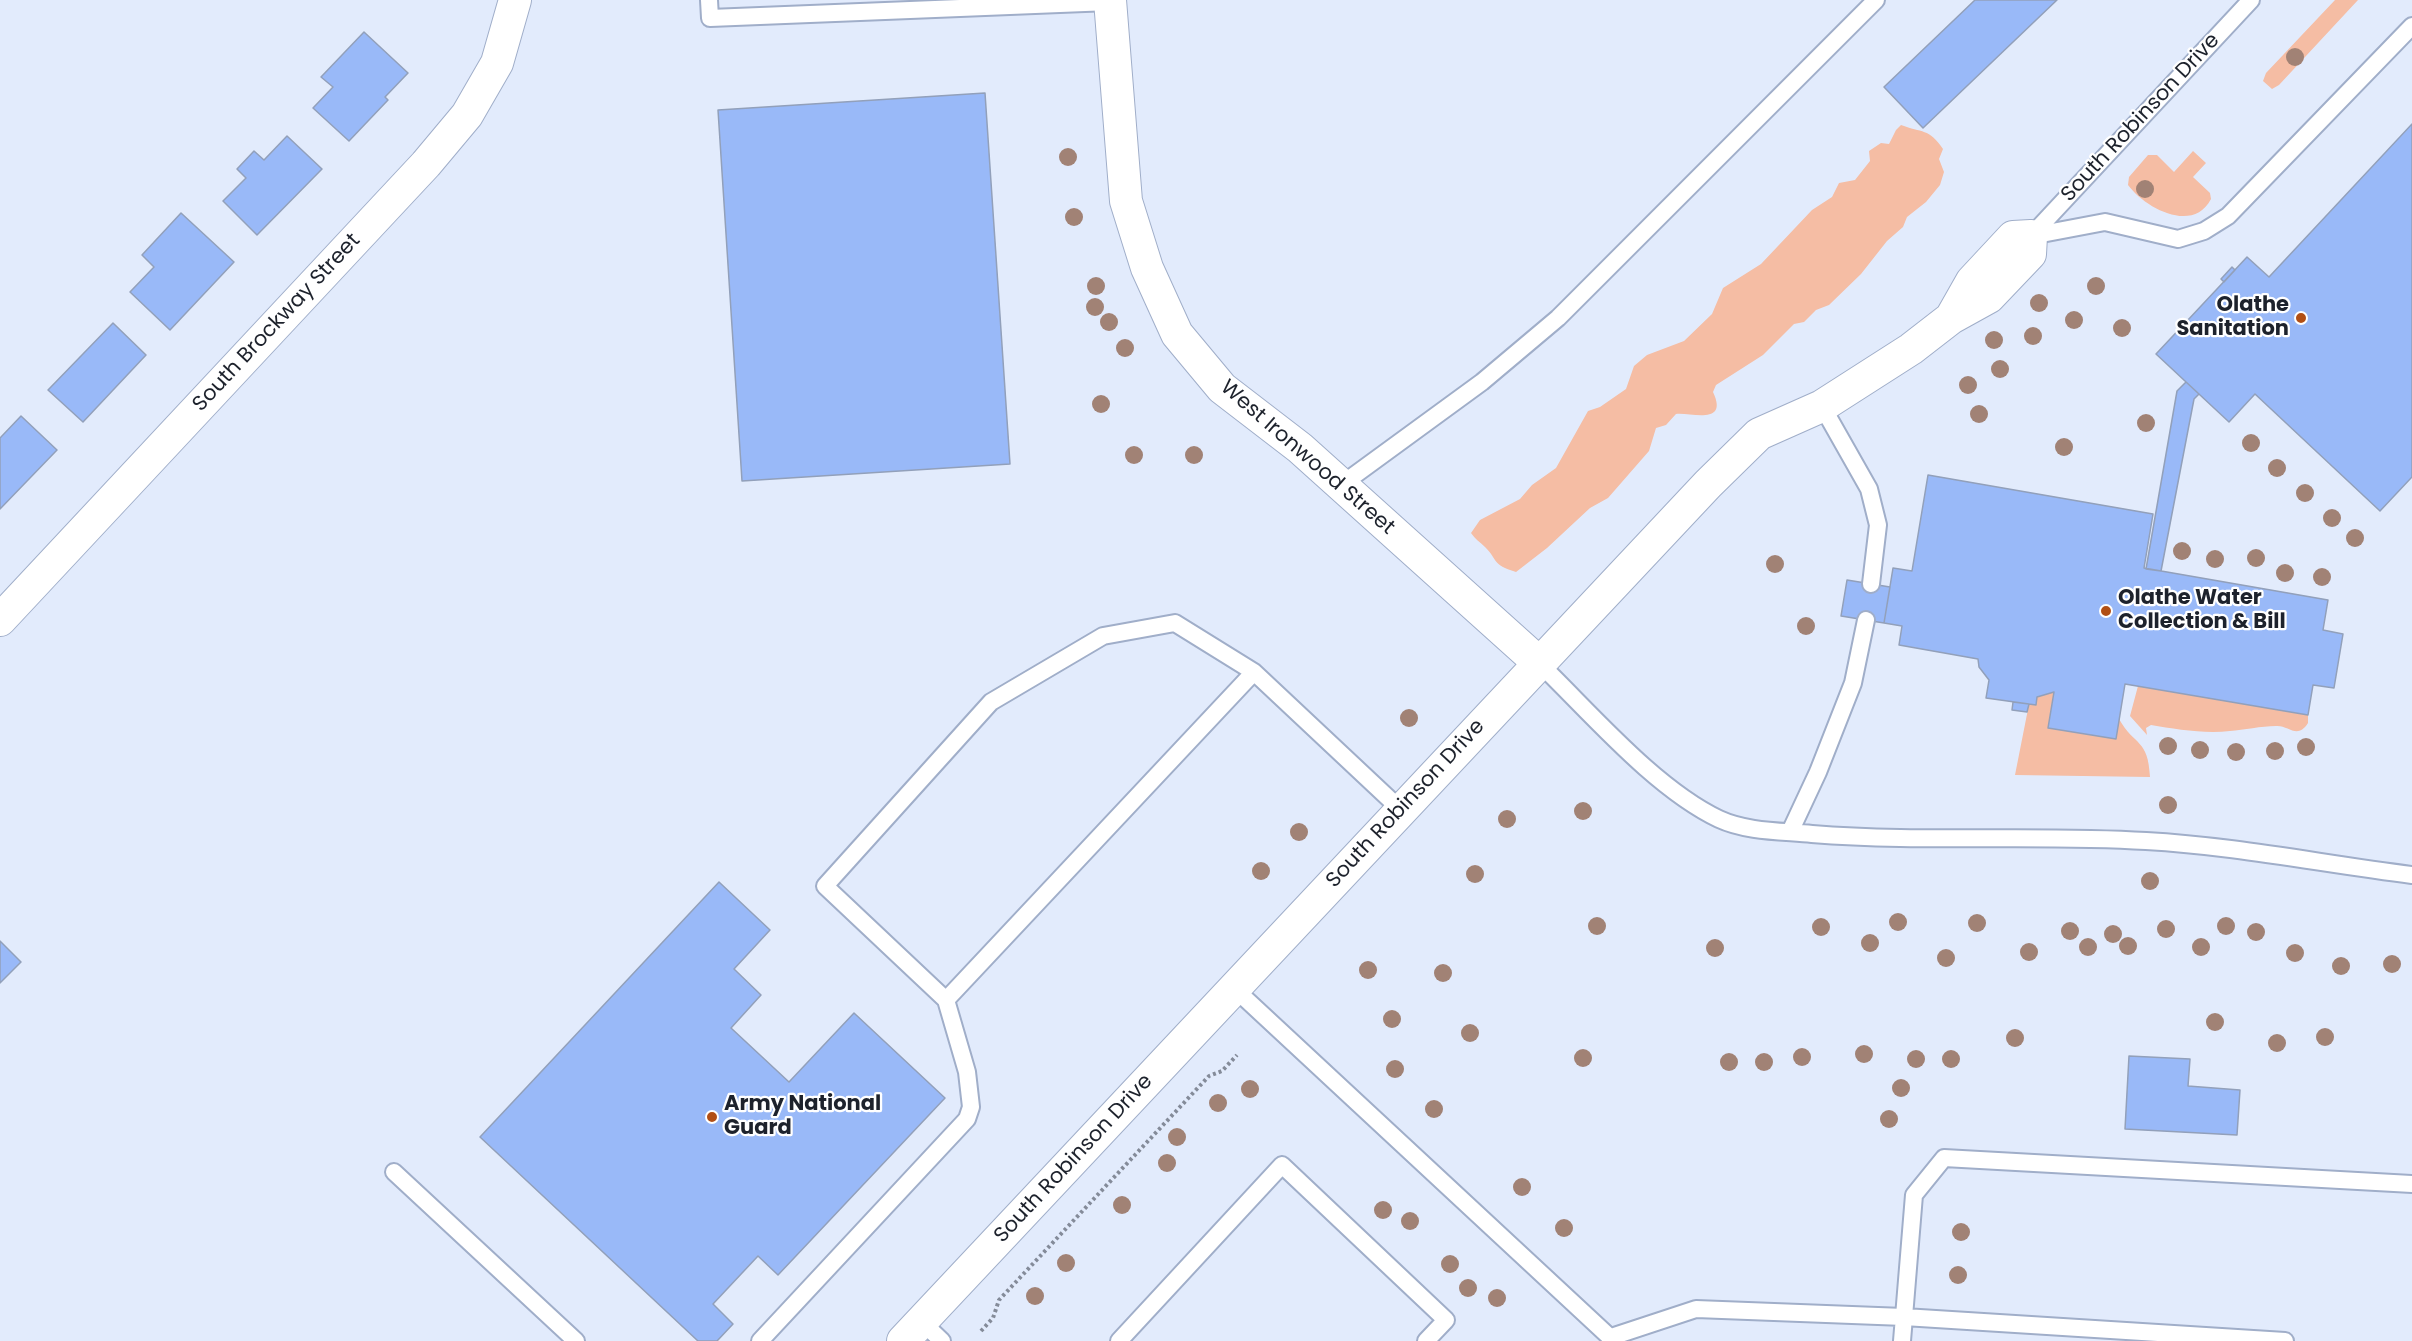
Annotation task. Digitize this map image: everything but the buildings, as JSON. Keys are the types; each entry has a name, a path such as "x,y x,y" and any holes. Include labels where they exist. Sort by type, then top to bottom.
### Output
{"street":[{"name":"South Brockway Street","path":"0,620 418,173 467,115 497,63 515,0"},
{"name":"West Ironwood Street","path":"1110,1 1126,201 1147,268 1177,334 1222,388 1300,448 1538,662"},
{"name":"South Robinson Drive","path":"922,1334 1400,809 1538,662 1759,434 1822,406 1911,349 1951,318 1989,297 2030,254 2031,236"}],"lane":[{"path":"709,0 710,18 1110,1"},
{"path":"1341,485 1482,382 1558,318 1876,0"},
{"name":"South Robinson Drive","path":"2031,236 2251,0"},
{"path":"2031,236 2105,222 2178,239 2204,231 2228,216 2412,26"},
{"path":"1822,406 1869,489 1878,525 1871,584"},
{"path":"1790,832 1818,772 1853,683 1866,620"},
{"path":"760,1341 967,1119 971,1107 967,1072 946,1000 825,886 991,702 1103,636 1174,623 1254,672 1400,809"},
{"path":"1538,662 1638,759 1687,800 1721,819 1755,829 1857,838 2144,841 2216,846 2412,875"},
{"path":"946,1000 1254,672"},
{"path":"1235,989 1612,1339 1696,1309 1904,1317 2285,1341"},
{"path":"1902,1341 1914,1195 1944,1158 2412,1184"},
{"path":"1119,1341 1282,1166 1446,1320 1426,1341"},
{"path":"394,1172 576,1341"}],"path":[{"path":"981,1331 993,1318 999,1300 1209,1077 1222,1071 1237,1055"}],"shaded area":[{"path":"2335,0 2358,0 2279,85 2272,89 2263,81 2266,73"},
{"path":"1901,125 1925,132 1938,142 1943,149 1939,159 1944,172 1940,185 1926,202 1907,217 1903,227 1887,241 1861,274 1829,305 1816,310 1804,322 1794,324 1763,355 1716,385 1713,392 1717,403 1716,410 1706,415 1676,414 1666,425 1656,428 1649,451 1608,498 1590,508 1547,548 1516,572 1496,562 1471,533 1480,520 1520,499 1532,485 1556,468 1588,411 1600,407 1626,389 1634,366 1647,355 1684,341 1712,314 1723,288 1761,264 1812,210 1832,197 1839,183 1855,180 1870,161 1869,151 1881,143 1889,144"},
{"path":"2193,151 2206,163 2193,177 2210,193 2211,199 2203,209 2193,215 2169,214 2157,209 2136,194 2128,185 2129,177 2148,155 2157,155 2174,172"},
{"path":"2138,686 2308,715 2308,723 2304,728 2296,731 2276,726 2220,732 2151,725 2146,728 2147,735 2130,716"},
{"path":"2054,692 2048,728 2116,739 2119,719 2144,749 2150,777 2015,775 2029,704 2035,705 2037,697"}],"place":[{"name":"Olathe Sanitation","path":"2301,318"},
{"name":"Olathe Water Collection & Bill","path":"2106,611"},
{"name":"Army National Guard","path":"712,1117"}]}
